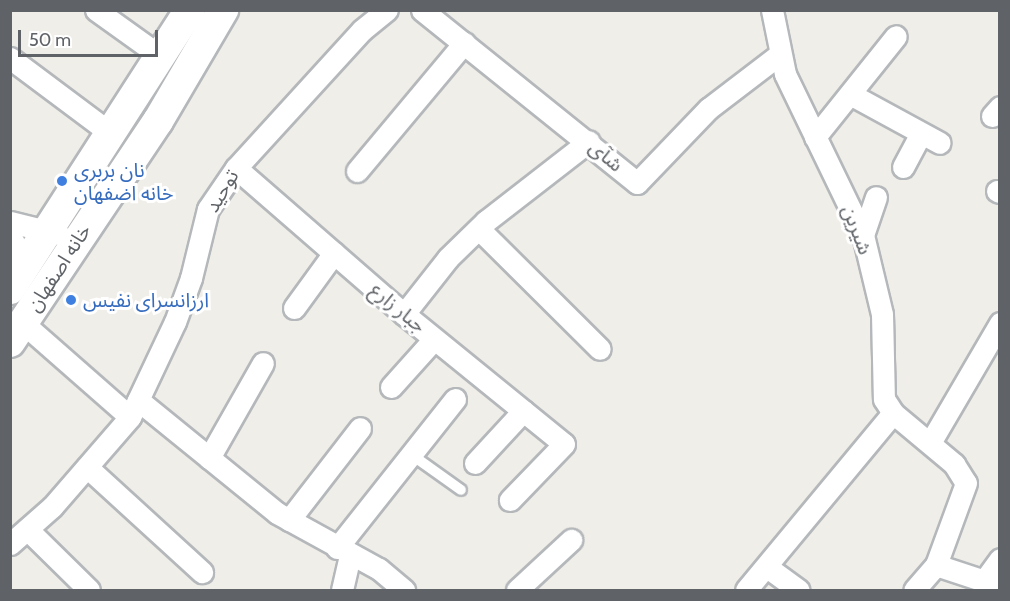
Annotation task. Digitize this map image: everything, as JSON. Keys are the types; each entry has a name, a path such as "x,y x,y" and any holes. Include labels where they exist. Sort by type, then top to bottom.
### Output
{"main road":[{"name":"خانه اصفهان","path":"17,332 113,135 163,58 190,10"},
{"name":"خانه اصفهان","path":"18,278 63,236 158,121 223,10"}],"street":[{"path":"96,10 163,58"},
{"name":"توحید","path":"10,544 87,467 134,409 187,289 208,210 236,168 362,30 387,10"},
{"name":"شآی","path":"422,10 589,141 637,183 708,109 780,54"},
{"name":"شیرین","path":"772,10 785,74 863,235 882,314 884,399 893,413"},
{"path":"815,137 896,36"},
{"path":"357,171 464,44"},
{"path":"11,58 113,135"},
{"path":"850,94 939,143"},
{"path":"903,167 921,133"},
{"path":"405,314 448,258 479,229 589,141"},
{"name":"جبار زارع","path":"236,168 434,339 564,444 510,500"},
{"path":"863,235 876,196"},
{"path":"10,222 63,236"},
{"path":"479,229 600,349"},
{"path":"10,236 18,278"},
{"path":"294,308 334,253"},
{"path":"930,443 999,323"},
{"path":"17,332 209,458 289,520 379,569 404,591"},
{"path":"391,387 434,339"},
{"path":"209,458 263,363"},
{"path":"342,591 344,551 411,455 455,399"},
{"path":"476,463 523,411"},
{"path":"746,591 893,413 954,464 966,483 936,565 914,591"},
{"path":"289,520 360,428"},
{"path":"87,467 202,572"},
{"path":"27,529 89,591"},
{"path":"518,591 571,540"},
{"path":"936,565 992,584 999,559"},
{"path":"767,567 799,591"}],"lane":[{"path":"411,455 461,490"}],"place":[{"name":"نان بربری خانه اضفهان","path":"62,181"},
{"name":"ارزانسرای نفیس","path":"71,300"}]}
